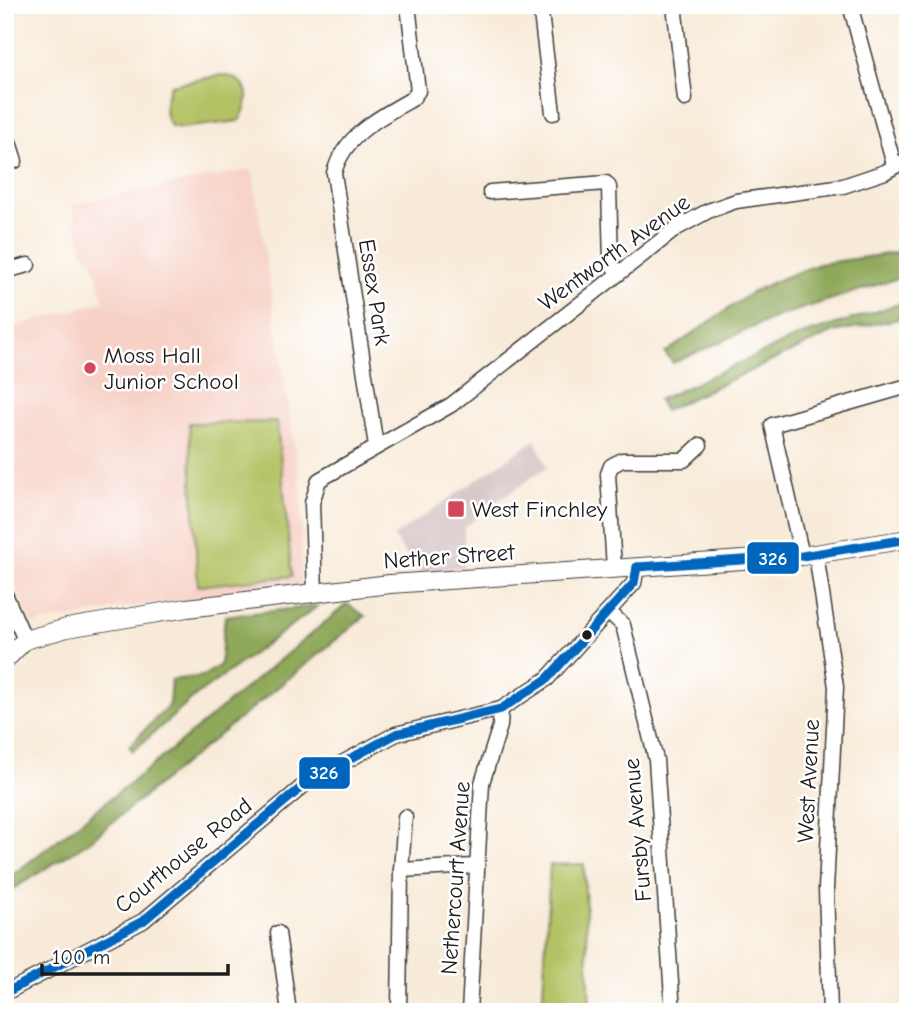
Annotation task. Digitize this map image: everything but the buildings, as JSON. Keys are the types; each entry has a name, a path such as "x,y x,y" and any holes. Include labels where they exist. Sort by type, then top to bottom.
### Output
{"street":[{"name":"Essex Park","path":"376,446 334,173 338,159 349,141 412,99 418,91 408,5"},
{"path":"540,5 553,113"},
{"path":"674,5 685,99"},
{"path":"850,5 901,162"},
{"path":"5,129 15,161 5,163"},
{"name":"Wentworth Avenue","path":"376,446 451,405 677,228 708,211 766,195 843,186 885,172 901,162"},
{"path":"490,192 606,183 609,187 611,263 618,273"},
{"path":"5,271 28,265"},
{"name":"West Avenue","path":"830,1012 826,889 836,687 809,555 772,425 908,386"},
{"path":"614,568 607,474 611,466 622,460 684,460 700,445"},
{"path":"320,593 312,503 319,481 376,446"},
{"name":"Nether Street","path":"5,660 25,640 67,628 187,608 390,584 809,555 907,541"},
{"name":"Courthouse Road","path":"5,993 143,921 309,781 396,734 501,709 547,679 634,583 638,567"},
{"path":"5,594 25,640"},
{"name":"Fursby Avenue","path":"609,612 623,625 656,760 673,1012"},
{"name":"Nethercourt Avenue","path":"469,1012 474,866 482,783 500,726 501,709"},
{"path":"399,1012 401,870 405,817"},
{"path":"401,870 474,866"},
{"path":"278,933 289,1012"}],"shaded area":[{"path":"252,169 302,496 301,586 129,607 32,624 5,562 5,330 104,301 92,258 83,252 72,204"},
{"path":"535,440 547,467 464,528 464,567 420,572 393,537"}],"green space":[{"path":"223,75 239,81 244,86 246,105 239,121 181,128 171,126 165,106 171,85"},
{"path":"908,251 908,275 776,317 673,363 665,353 754,291 785,277 819,264"},
{"path":"908,301 908,317 834,332 664,411 658,400 799,336"},
{"path":"277,422 292,576 198,586 189,423"},
{"path":"347,604 365,616 87,843 5,894 5,881 148,769"},
{"path":"318,606 197,695 133,751 129,746 169,705 171,680 203,676 220,665 225,616"},
{"path":"584,864 590,1012 542,1012 550,865"}],"transit line":[{"name":"326","path":"637,567 802,556 908,539"},
{"name":"326","path":"5,993 143,921 309,781 396,734 501,709 547,679 634,583 637,567"}],"place":[{"name":"Moss Hall Junior School","path":"90,368"},
{"name":"West Finchley","path":"456,509"}]}
